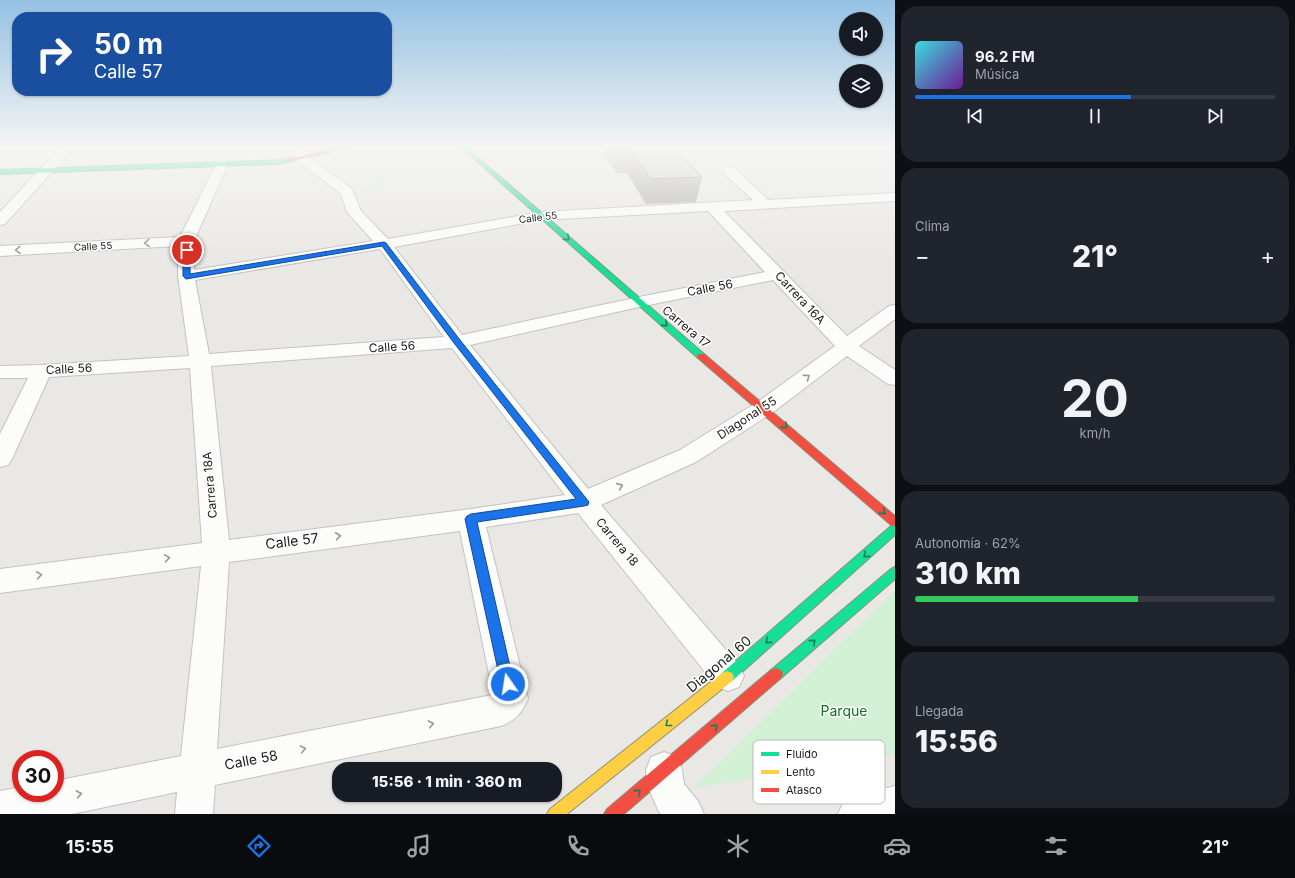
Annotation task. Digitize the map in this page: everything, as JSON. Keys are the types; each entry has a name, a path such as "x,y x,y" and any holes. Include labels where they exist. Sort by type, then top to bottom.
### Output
{"street":[{"path":"0,221 32,186"},
{"name":"Carrera 18A","path":"194,814 196,770 216,551 200,362 186,276 186,241 212,186"},
{"name":"Carrera 18","path":"342,186 347,192 354,212 384,244 457,342 584,502 728,676"},
{"name":"Carrera 17","path":"507,186 639,302 895,522"},
{"path":"746,186 765,204"},
{"name":"Calle 55","path":"186,276 384,244 541,216 895,197"},
{"name":"Carrera 16A","path":"712,207 847,347 895,379"},
{"name":"Calle 55","path":"0,251 186,241"},
{"name":"Calle 56","path":"0,372 200,362 457,342 639,302 778,274"},
{"name":"Diagonal 55","path":"584,502 688,456 764,408 895,310"},
{"path":"0,459 41,371"},
{"name":"Calle 57","path":"0,581 216,551 471,519 584,502"},
{"name":"Calle 58","path":"0,810 501,710 511,699 471,519"},
{"name":"Diagonal 60","path":"555,814 728,676 895,529"},
{"path":"612,814 895,572"},
{"path":"664,770 665,787 671,799 685,814"},
{"path":"856,814 895,805"}],"green space":[{"path":"360,186 382,186 362,194"},
{"name":"Parque","path":"895,591 895,754 885,756 885,740 753,740 753,778 693,788"}],"traffic: fast":[{"path":"507,186 701,356"},
{"path":"727,677 895,529"},
{"path":"776,674 895,572"}],"traffic: slow":[{"path":"555,814 727,677"}],"traffic: jam":[{"path":"701,356 895,522"},
{"path":"612,814 776,674"}],"route":[{"path":"187,250 186,276 384,244 457,342 584,502 471,519 508,684"}]}
